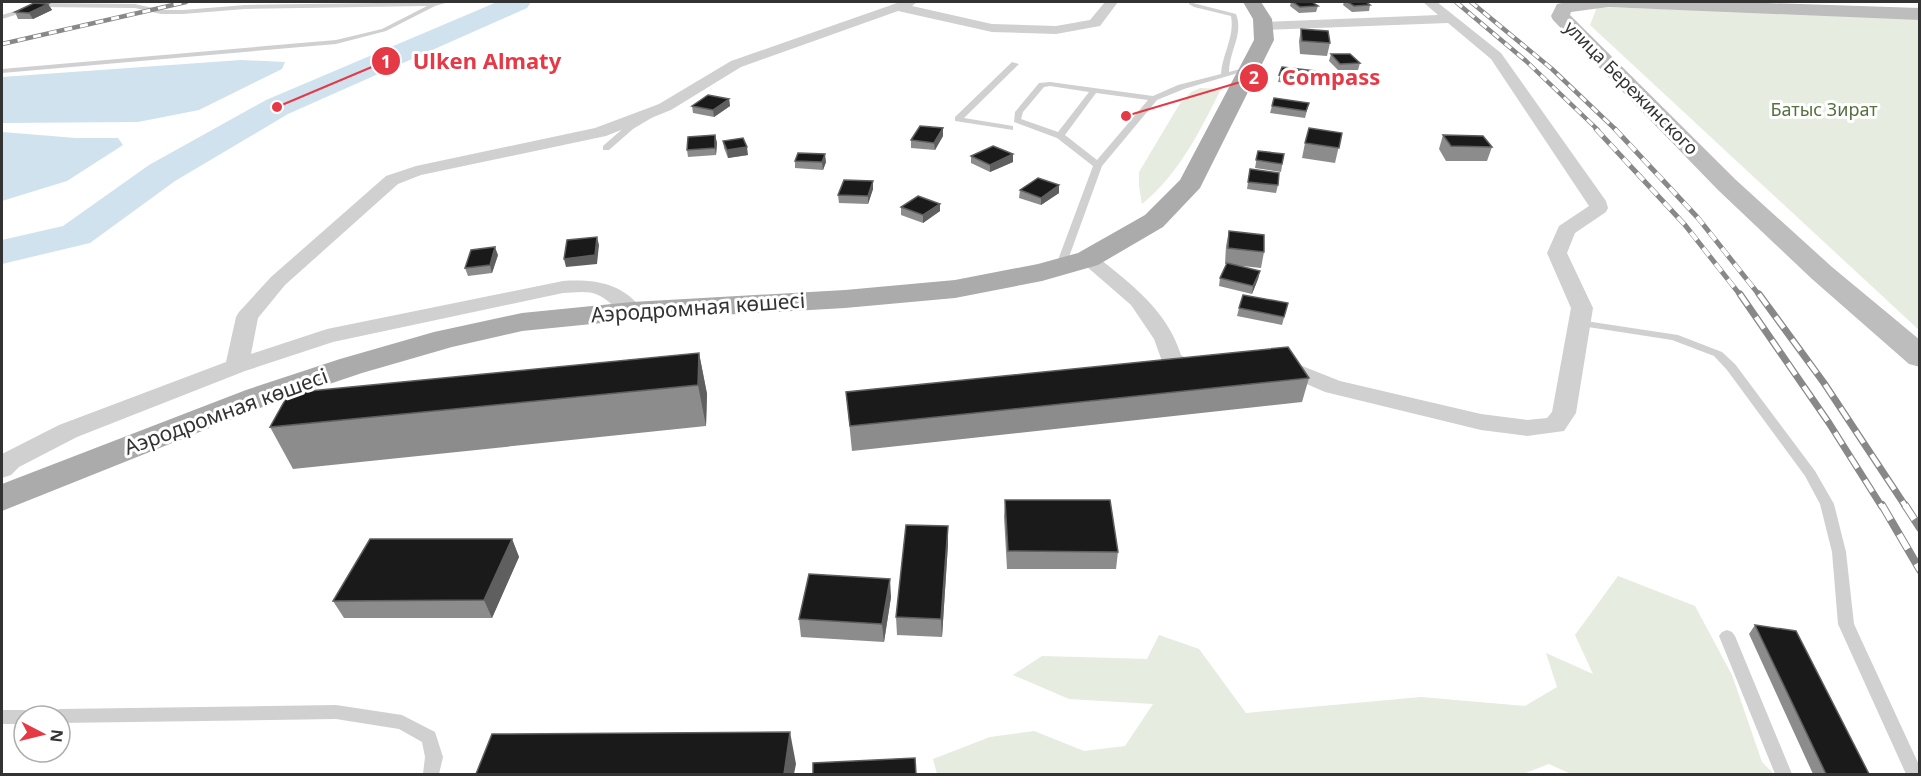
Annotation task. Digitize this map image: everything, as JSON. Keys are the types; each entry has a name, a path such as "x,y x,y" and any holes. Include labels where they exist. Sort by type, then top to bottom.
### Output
{"main road":[{"name":"улица Бережинского","path":"1552,5 1608,2 1920,14"},
{"name":"улица Бережинского","path":"1552,5 1560,16 1727,185 1822,273 1920,357"},
{"name":"Аэродромная көшесі","path":"2,498 258,397 351,366 445,339 522,322 632,311 845,299 956,289 1074,264 1154,221 1191,183 1238,71 1264,40 1258,14"}],"street":[{"path":"237,366 247,317 278,282 392,180 416,171 600,132 665,107 736,64 904,4 992,28 1056,30 1095,23 1111,2"},
{"path":"1252,366 1282,365 1333,387 1481,422 1527,428 1555,424 1564,413 1582,308 1557,253 1566,230 1599,208 1597,201 1496,56 1430,2"},
{"path":"1258,14 1452,19"},
{"path":"1074,264 1139,301 1165,339 1171,359 1188,370 1220,368"},
{"path":"2,469 10,461 68,431 237,366 327,336 563,287 593,286 613,292 632,311"}],"lane":[{"path":"2,16 41,5 135,6 161,12 183,12 245,7 446,2"},
{"path":"1191,3 1234,15 1237,24 1236,34 1224,62 1238,71"},
{"path":"2,70 336,42 384,30 436,4"},
{"path":"1010,128 958,119 1015,64"},
{"path":"1074,264 1098,165 1154,98 1181,87 1238,71"},
{"path":"1098,165 1060,136 1017,120 1019,112 1042,85 1050,84 1154,98"},
{"path":"1060,136 1093,91"},
{"path":"606,148 630,127 665,107"},
{"path":"1579,323 1674,337 1718,354 1731,367 1772,422 1810,474 1827,504 1839,552 1846,624 1914,774"},
{"path":"1727,636 1784,774"},
{"path":"72,716 336,712 391,720 402,722 429,737 434,757 431,774"}],"green space":[{"name":"Батыс Зират","path":"1597,7 1919,17 1919,330 1590,25"},
{"path":"1200,88 1221,89 1197,136 1178,166 1142,204 1139,172 1179,105 1191,92"},
{"path":"1618,576 1695,606 1732,675 1762,762 1774,774 1571,774 1549,764 1523,774 937,774 933,759 990,737 1034,731 1084,751 1125,746 1153,704 1069,699 1013,675 1042,656 1147,659 1159,635 1199,649 1246,713 1421,697 1525,706 1557,687 1546,653 1593,674 1575,635"}],"water":[{"path":"241,60 285,62 282,69 199,110 138,122 2,123 2,77"},
{"path":"2,132 76,138 118,138 123,145 67,181 2,201"}],"building":[{"path":"1293,2 1312,2 1318,6 1300,7"},
{"path":"1348,2 1366,2 1370,5 1354,6"},
{"path":"34,3 48,4 29,13 15,12"},
{"path":"1301,29 1328,31 1330,43 1302,41"},
{"path":"1331,54 1350,54 1360,63 1340,64"},
{"path":"1282,67 1315,71 1313,79 1279,75"},
{"path":"708,95 729,99 713,110 692,106"},
{"path":"1274,98 1309,103 1306,111 1272,106"},
{"path":"920,126 943,128 934,143 911,140"},
{"path":"1309,128 1342,133 1339,148 1305,143"},
{"path":"715,135 715,148 687,150 688,137"},
{"path":"1443,135 1483,136 1492,147 1451,146"},
{"path":"743,138 747,147 727,150 723,141"},
{"path":"993,146 1013,154 990,165 971,156"},
{"path":"1258,151 1284,154 1282,164 1256,160"},
{"path":"798,153 825,154 822,162 795,161"},
{"path":"1250,169 1279,173 1278,185 1248,182"},
{"path":"1038,178 1059,185 1041,198 1020,190"},
{"path":"844,180 873,181 868,196 838,195"},
{"path":"918,196 940,204 923,215 901,207"},
{"path":"1229,231 1264,235 1264,252 1228,248"},
{"path":"597,237 595,255 564,259 567,240"},
{"path":"495,247 490,265 465,268 471,250"},
{"path":"1227,263 1260,271 1253,286 1220,278"},
{"path":"1243,295 1288,303 1284,317 1239,308"},
{"path":"1288,347 1309,378 850,426 846,392"},
{"path":"699,353 698,385 270,427 289,393"},
{"path":"1005,500 1110,500 1118,552 1008,551"},
{"path":"906,525 948,526 941,619 896,617"},
{"path":"370,539 512,539 484,600 333,601"},
{"path":"809,574 890,579 882,624 799,619"},
{"path":"1755,625 1796,631 1869,774 1826,774"},
{"path":"790,732 784,774 476,774 492,734"},
{"path":"915,758 916,774 813,774 813,763"}],"waterway":[{"path":"2,252 76,235 162,173 277,107 518,2"}],"railway":[{"path":"2,44 186,2"},
{"path":"1456,2 1526,61 1598,130"},
{"path":"1471,2 1552,69 1615,129"},
{"path":"1596,129 1685,225 1741,296"},
{"path":"1615,129 1698,218 1760,296"},
{"path":"1740,294 1829,423 1882,507"},
{"path":"1759,294 1824,383 1906,507"},
{"path":"1882,505 1920,570"},
{"path":"1905,505 1920,528"}],"place":[{"name":"Ulken Almaty","path":"277,107"},
{"name":"Compass","path":"1126,116"}]}
